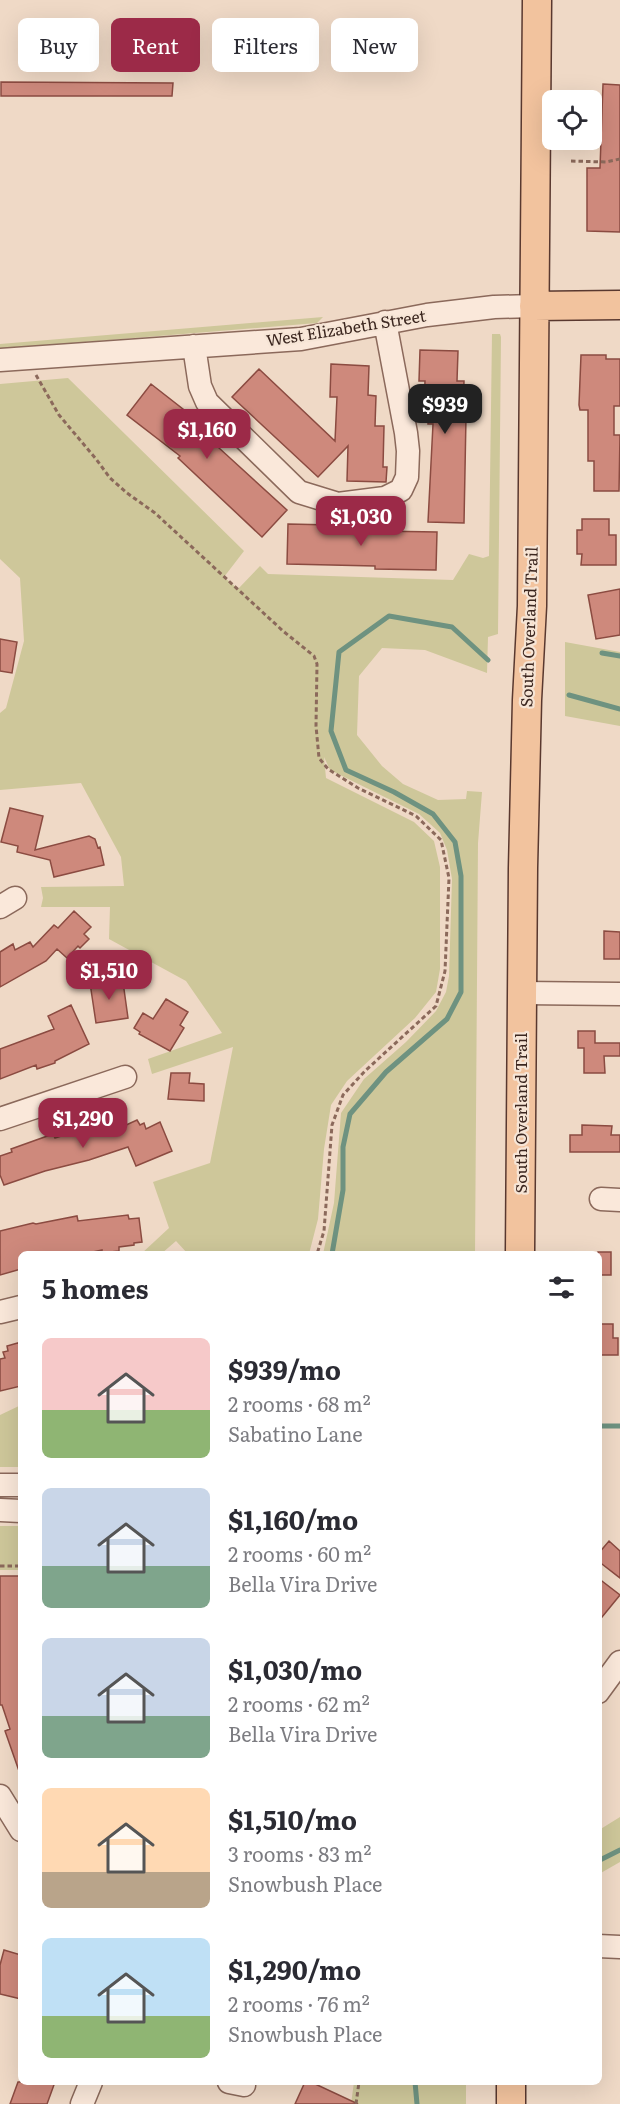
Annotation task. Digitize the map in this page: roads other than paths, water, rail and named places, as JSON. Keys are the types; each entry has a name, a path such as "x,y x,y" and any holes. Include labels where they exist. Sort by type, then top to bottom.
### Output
{"main road":[{"name":"South Overland Trail","path":"520,1251 526,700 531,649 537,0"},
{"name":"West Elizabeth Street","path":"534,306 620,305"},
{"path":"511,2085 511,2104"}],"street":[{"name":"West Elizabeth Street","path":"0,360 301,339 385,322 482,308 534,306"},
{"path":"194,346 200,386 207,402 299,492 338,504 386,498 401,490 407,477 408,451 385,322"},
{"path":"522,993 620,994"},
{"path":"0,1119 125,1077"},
{"path":"0,1312 18,1308"},
{"path":"0,1485 18,1485"},
{"path":"0,1510 18,1511"},
{"path":"602,1687 620,1662"},
{"path":"2,1803 18,1826"},
{"path":"602,1946 620,1947"},
{"path":"82,2104 90,2085"}],"waterway":[{"path":"333,1251 343,1190 343,1147 350,1114 386,1072 447,1019 461,992 461,876 455,842 433,814 394,792 346,770 331,731 339,652 389,616 452,627 488,660"},
{"path":"602,653 620,656"},
{"path":"569,695 620,709"},
{"path":"602,1426 620,1426"},
{"path":"602,1859 620,1850"},
{"path":"415,2085 417,2104"}]}
